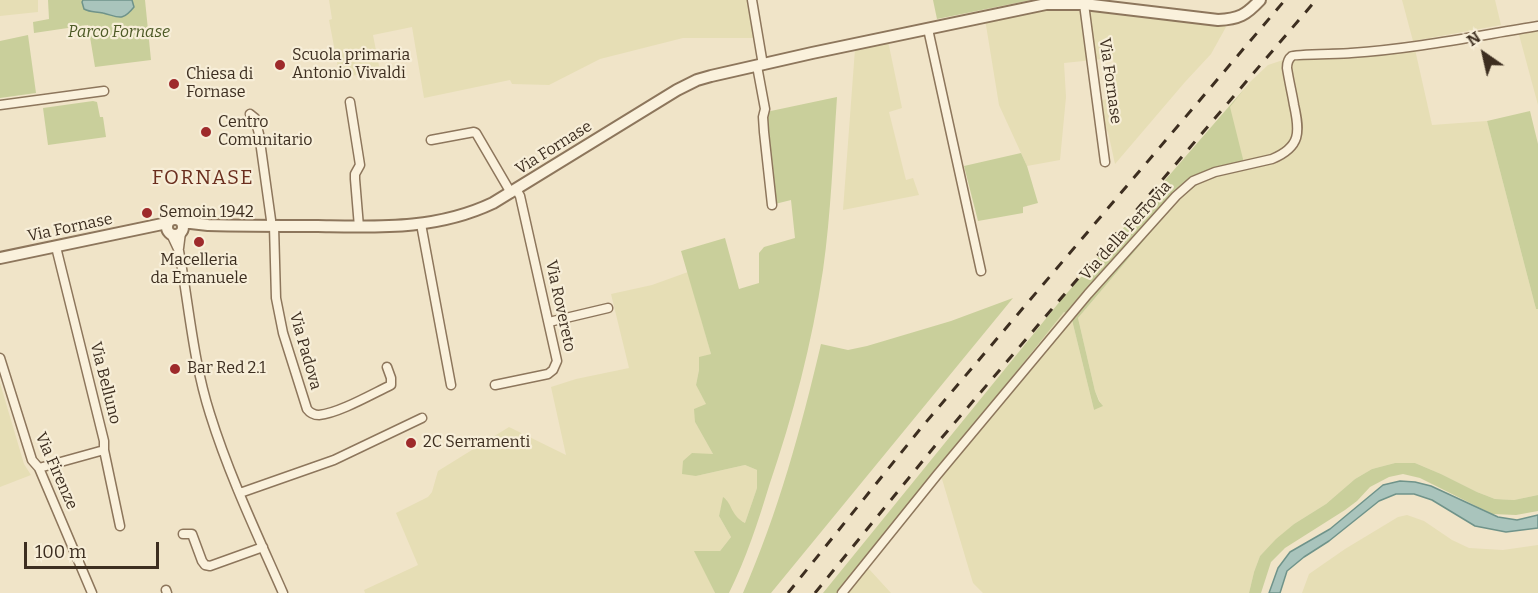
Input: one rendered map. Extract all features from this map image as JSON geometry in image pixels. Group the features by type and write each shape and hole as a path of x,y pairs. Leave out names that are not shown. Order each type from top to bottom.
{"street":[{"path":"752,0 765,109 764,132 772,205"},
{"name":"Via Fornase","path":"0,258 146,228 175,229 208,225 389,227 421,224 464,215 493,203 687,85 711,76 1046,4 1084,4 1218,20 1244,15 1260,0"},
{"name":"Via Fornase","path":"1084,4 1105,162"},
{"name":"Via della Ferrovia","path":"842,593 1088,294 1176,196 1192,181 1215,172 1272,159 1280,156 1290,147 1297,136 1299,125 1287,68 1292,56 1392,51 1538,26"},
{"path":"928,29 981,271"},
{"path":"0,105 104,92"},
{"path":"350,102 360,165 355,176 359,227"},
{"path":"250,114 255,118 259,134 272,226"},
{"name":"Via Rovereto","path":"431,140 476,133 514,191 520,196 557,361 553,370 548,374 495,384"},
{"path":"421,224 451,385"},
{"name":"Via Padova","path":"272,226 276,298 283,333 307,409 318,415 354,403 391,385 387,368"},
{"path":"175,229 205,397 219,442 262,547 284,593"},
{"name":"Via Belluno","path":"56,247 104,441 120,526"},
{"path":"549,322 608,308"},
{"name":"Via Firenze","path":"0,358 32,460 39,468 92,593"},
{"path":"240,493 334,460 422,418"},
{"path":"39,468 104,450"},
{"path":"183,534 192,534 202,561 205,565 210,566 262,547"}],"shaded area":[{"path":"0,0 38,0 38,12 0,16"},
{"path":"329,0 749,0 753,38 683,38 600,59 549,85 512,84 510,80 424,98 412,27 373,35 380,71 340,78 329,20 332,19"},
{"path":"1402,0 1495,0 1501,25 1413,41"},
{"path":"1077,8 1223,24 1226,27 1211,54 1115,164 1098,101 1117,97 1113,58 1064,63 1066,97 1060,160 1027,166 999,105 985,19 1028,10"},
{"path":"1538,29 1538,105 1518,31"},
{"path":"888,41 902,108 889,112 906,180 913,178 919,195 843,210 855,49"},
{"path":"1414,45 1432,125 1487,121 1536,309 1538,309 1538,495 1514,500 1495,499 1415,463 1395,463 1372,469 1355,479 1326,504 1294,524 1260,556 1249,593 983,593 973,583 939,469 1064,312 1072,320 1094,410 1102,406 1095,391 1078,318 1180,198 1208,177 1230,106 1268,65 1286,59"},
{"path":"688,272 711,354 699,358 696,385 707,405 695,422 713,454 696,476 745,465 757,470 757,488 745,523 735,517 726,499 719,516 731,537 720,551 695,551 715,593 365,593 364,590 418,565 396,513 428,497 432,492 438,471 509,427 566,455 551,387 576,379 629,368 611,294 652,285"},
{"path":"0,383 24,464 31,475 0,487"},
{"path":"1407,515 1424,521 1452,540 1469,548 1503,550 1538,545 1538,593 1302,593 1309,574 1398,517"},
{"path":"861,566 869,569 891,593 840,593"}],"green space":[{"name":"Parco Fornase","path":"48,0 145,0 151,60 95,67 88,25 34,33 33,22 49,19"},
{"path":"933,0 1031,0 937,19"},
{"path":"28,35 36,93 0,98 0,41"},
{"path":"1245,88 1230,107 1245,167 1208,177 1180,198 1078,318 1095,391 1103,406 1094,410 1072,320 1064,312 840,593 823,593 1061,300"},
{"path":"837,97 830,206 823,270 801,379 778,460 746,554 729,593 715,593 694,551 720,551 731,537 719,516 723,497 737,517 745,523 757,488 757,470 745,465 696,476 682,474 683,461 692,453 713,454 695,422 694,409 706,404 696,385 699,357 711,354 681,251 725,238 739,289 759,283 759,253 764,247 795,238 791,200 775,204 766,112"},
{"path":"97,102 100,117 103,117 106,137 48,145 43,108"},
{"path":"1530,111 1538,144 1538,309 1536,309 1487,121"},
{"path":"1021,153 1038,203 1023,207 1023,213 978,221 964,166"},
{"path":"1013,298 771,593 743,593 756,563 788,470 821,344 848,350 867,346 951,321"},
{"path":"1395,463 1415,463 1495,499 1514,500 1538,495 1538,511 1516,515 1492,514 1420,478 1403,474 1389,477 1370,487 1345,510 1285,548 1271,562 1261,593 1249,593 1260,556 1276,539 1294,524 1326,504 1355,479 1372,469"}],"water":[{"path":"83,0 132,0 134,7 123,17 117,17 84,9"},
{"path":"1400,481 1431,486 1498,517 1517,520 1538,515 1538,528 1506,532 1475,526 1432,500 1414,494 1396,494 1379,501 1329,541 1304,557 1287,571 1280,593 1269,593 1278,568 1290,552 1330,529 1383,485"}],"railway":[{"path":"788,593 921,428 1285,0"},
{"path":"815,593 939,441 1316,0"}],"place":[{"name":"Scuola primaria Antonio Vivaldi","path":"280,65"},
{"name":"Chiesa di Fornase","path":"174,84"},
{"name":"Centro Comunitario","path":"206,132"},
{"name":"Semoin 1942","path":"147,213"},
{"name":"Macelleria da Emanuele","path":"199,242"},
{"name":"Bar Red 2.1","path":"175,369"},
{"name":"2C Serramenti","path":"411,443"}],"district":[{"name":"FORNASE","path":"203,178"}]}
